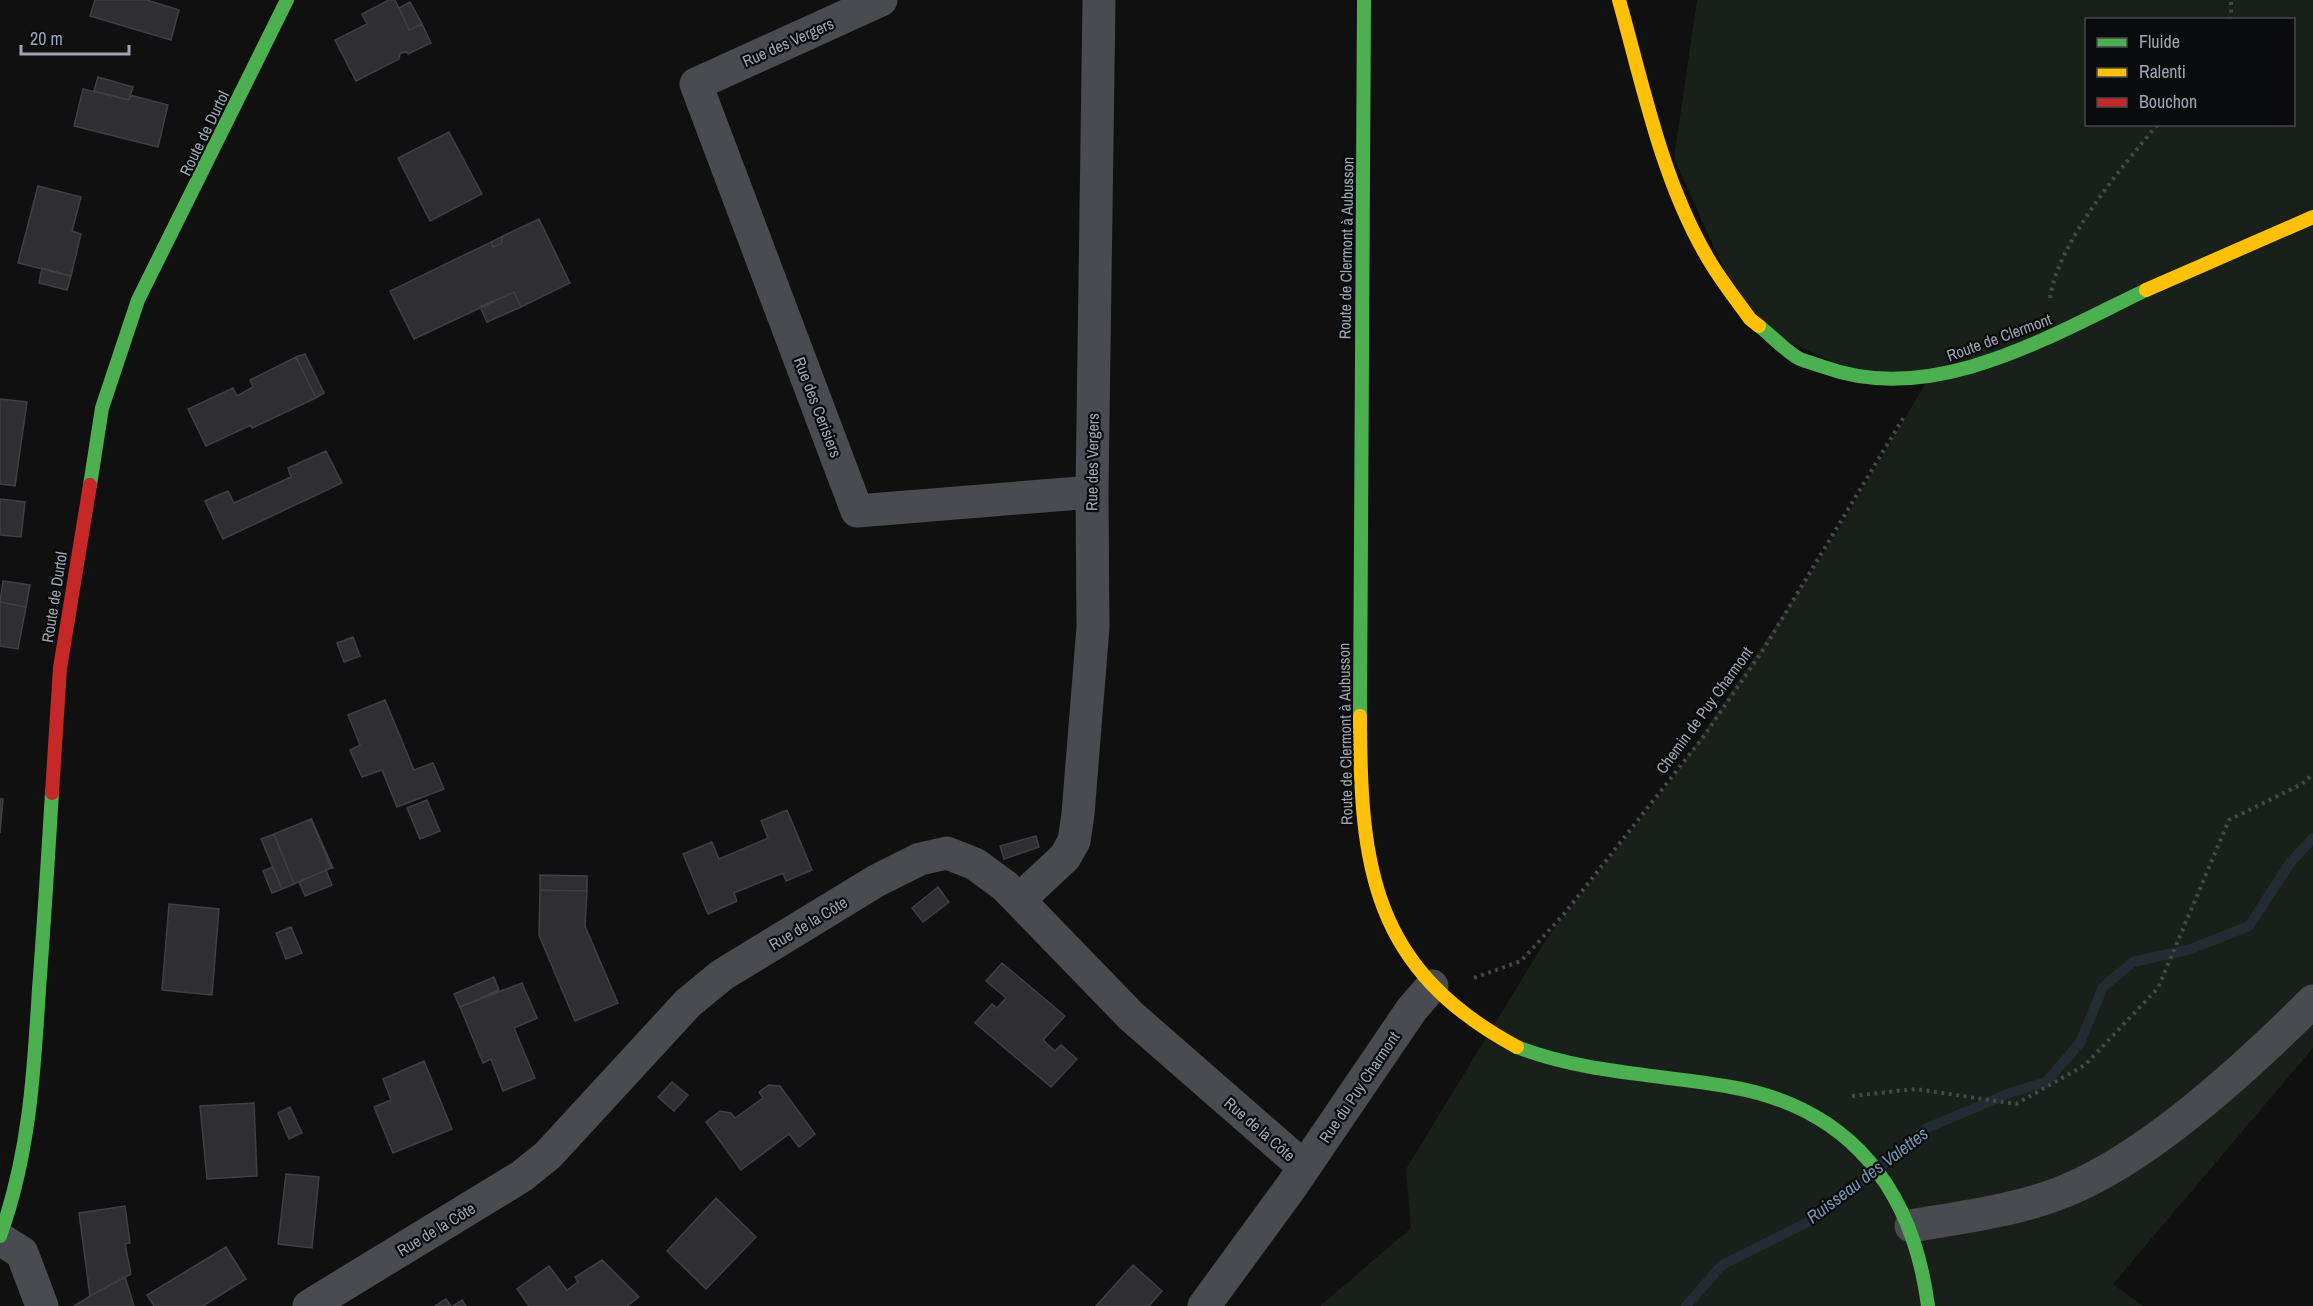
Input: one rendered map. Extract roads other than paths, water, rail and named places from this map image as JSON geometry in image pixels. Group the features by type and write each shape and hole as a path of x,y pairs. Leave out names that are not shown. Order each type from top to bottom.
{"street":[{"name":"Route de Durtol","path":"0,1238 12,1203 23,1155 34,1074 60,668 102,408 138,300 288,0"},
{"name":"Rue des Vergers","path":"696,84 881,0"},
{"name":"Rue des Vergers","path":"1019,900 1065,857 1074,841 1078,814 1093,627 1092,492 1099,0"},
{"name":"Route de Clermont à Aubusson","path":"1365,0 1358,704 1361,804 1367,854 1378,897 1408,957 1432,986 1466,1017 1500,1039 1531,1053 1584,1068 1746,1090 1780,1099 1811,1112 1828,1123 1873,1163 1894,1193 1911,1226 1923,1270 1928,1306"},
{"name":"Route de Clermont","path":"1618,0 1667,161 1685,210 1706,255 1750,320 1775,342 1800,358 1844,375 1901,381 1962,371 2044,341 2144,292 2313,217"},
{"name":"Rue des Cerisiers","path":"696,84 857,511 1092,492"},
{"name":"Rue de la Côte","path":"309,1306 522,1176 548,1155 688,1003 722,975 876,881 920,859 947,853 975,864 1019,900 1131,1016 1304,1167"},
{"name":"Rue du Puy Charmont","path":"1204,1306 1304,1167 1412,1009 1432,986"},
{"path":"1911,1226 1990,1212 2071,1189 2142,1150 2224,1082 2313,1000"},
{"path":"0,1238 22,1253 42,1306"}],"waterway":[{"name":"Ruisseau des Valettes","path":"1686,1306 1722,1265 1818,1217 1927,1128 2012,1092 2046,1082 2080,1043 2103,987 2133,962 2191,949 2249,926 2290,863 2313,838"}]}
